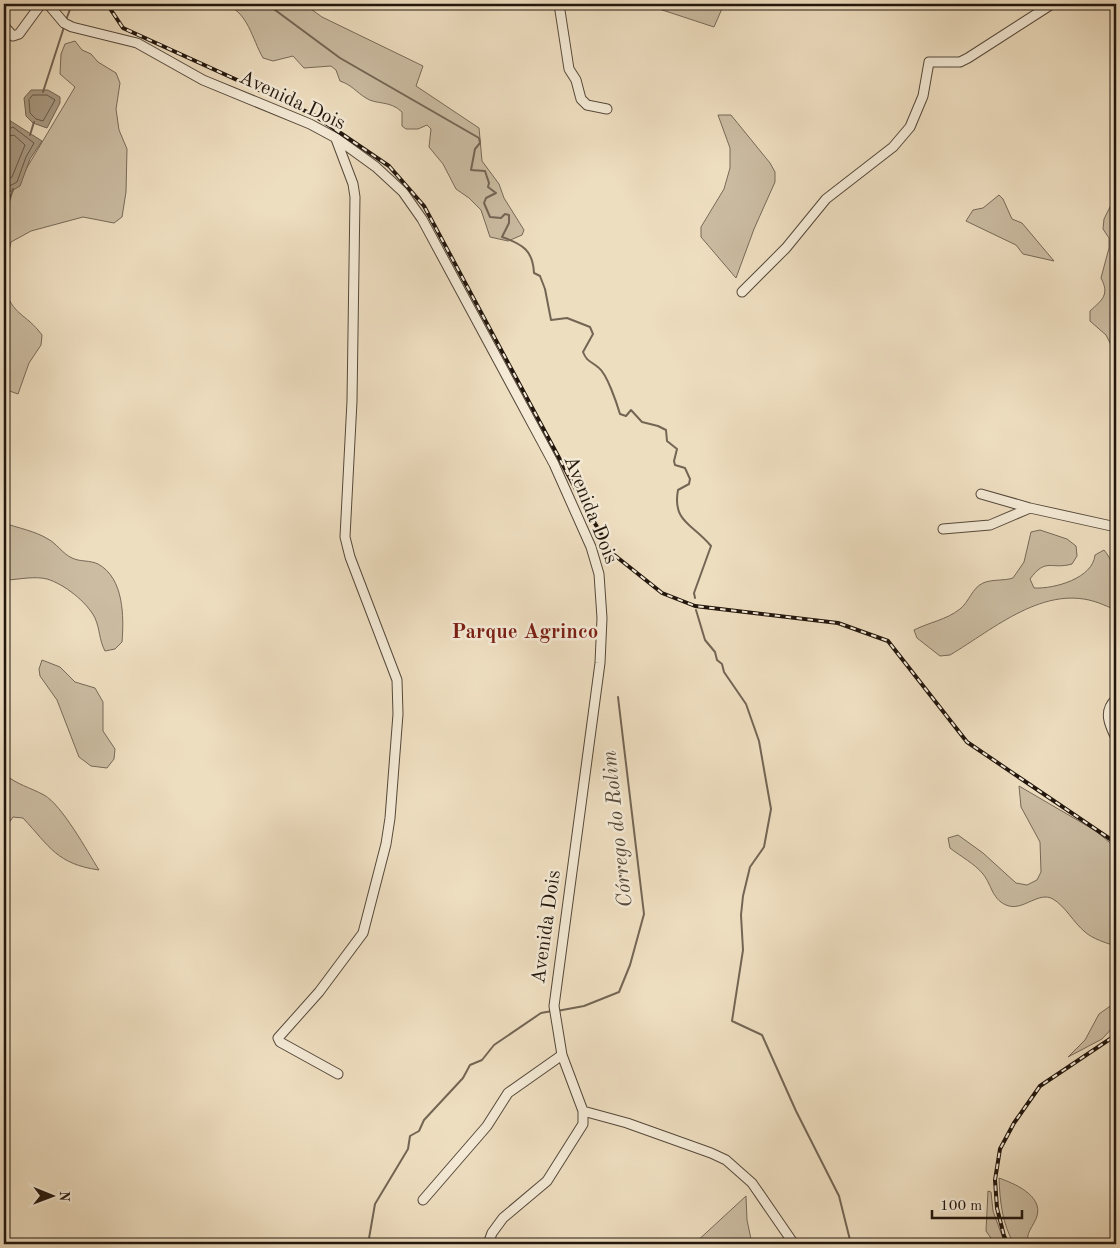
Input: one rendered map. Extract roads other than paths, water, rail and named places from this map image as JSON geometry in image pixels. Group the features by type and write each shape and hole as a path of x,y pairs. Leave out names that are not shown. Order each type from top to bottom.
{"street":[{"path":"4,26 13,36 19,34 41,4"},
{"name":"Avenida Dois","path":"48,4 66,24 100,36 137,43 203,80 293,116 336,138 391,180 422,219 554,464 591,547 599,574 602,618 600,664 555,1011 562,1055 583,1111"},
{"path":"559,4 569,69 576,80 581,99 587,105 607,109"},
{"path":"742,292 786,248 826,199 893,147 910,127 923,96 928,62 960,62 1052,4"},
{"path":"336,138 353,184 355,197 352,401 345,536 350,557 395,670 399,693 390,818 386,844 367,923 358,942 319,992 278,1038 280,1042 338,1074"},
{"path":"981,494 1030,508 1116,527"},
{"path":"943,529 990,525 1030,508"},
{"path":"1116,699 1110,706 1108,715 1116,738"},
{"path":"423,1200 487,1126 508,1093 562,1055"},
{"path":"488,1244 492,1233 502,1218 547,1181 581,1130 583,1111 636,1127 726,1160 752,1183 794,1244"}],"water":[{"path":"31,90 48,90 60,97 60,103 47,128 33,123 26,116 24,98"},
{"path":"9,120 42,141 30,159 20,186 4,194 4,130"}],"waterway":[{"path":"66,20 72,4"},
{"path":"267,4 340,58 479,138 480,143 475,149 471,170 485,171 489,183 488,187 496,193 486,198 484,203 490,217 501,218 505,214 509,215 509,223 502,237 521,245 529,253 534,273 540,276 545,289 551,320 567,318 590,327 593,334 583,352 588,360 599,368 605,376 620,414 626,416 631,410 642,422 666,430 667,441 677,449 675,465 685,468 690,479 689,484 678,490 678,509 686,522 711,546 694,593 695,598"},
{"path":"43,92 64,27"},
{"path":"30,135 34,122"},
{"path":"4,218 13,189"},
{"path":"696,610 705,640 715,652 724,672 746,704 759,741 771,809 764,847 750,867 743,896 741,915 743,950 732,1021 762,1035 796,1111 839,1196 851,1244"},
{"name":"Córrego do Rolim","path":"557,1011 584,1006 619,992 630,965 644,914 618,697"},
{"name":"Córrego do Rolim","path":"368,1244 375,1204 408,1149 410,1136 419,1131 424,1120 463,1078 470,1065 482,1060 494,1045 541,1013 552,1011"}],"railway":[{"path":"107,4 123,28 314,115 389,166 424,206 587,510 613,554 662,593 695,606 838,623 888,641 967,742 1116,843"},
{"path":"1008,1244 997,1208 995,1180 1000,1149 1014,1123 1040,1086 1116,1035"}],"district":[{"name":"Parque Agrinco","path":"525,632"}]}
